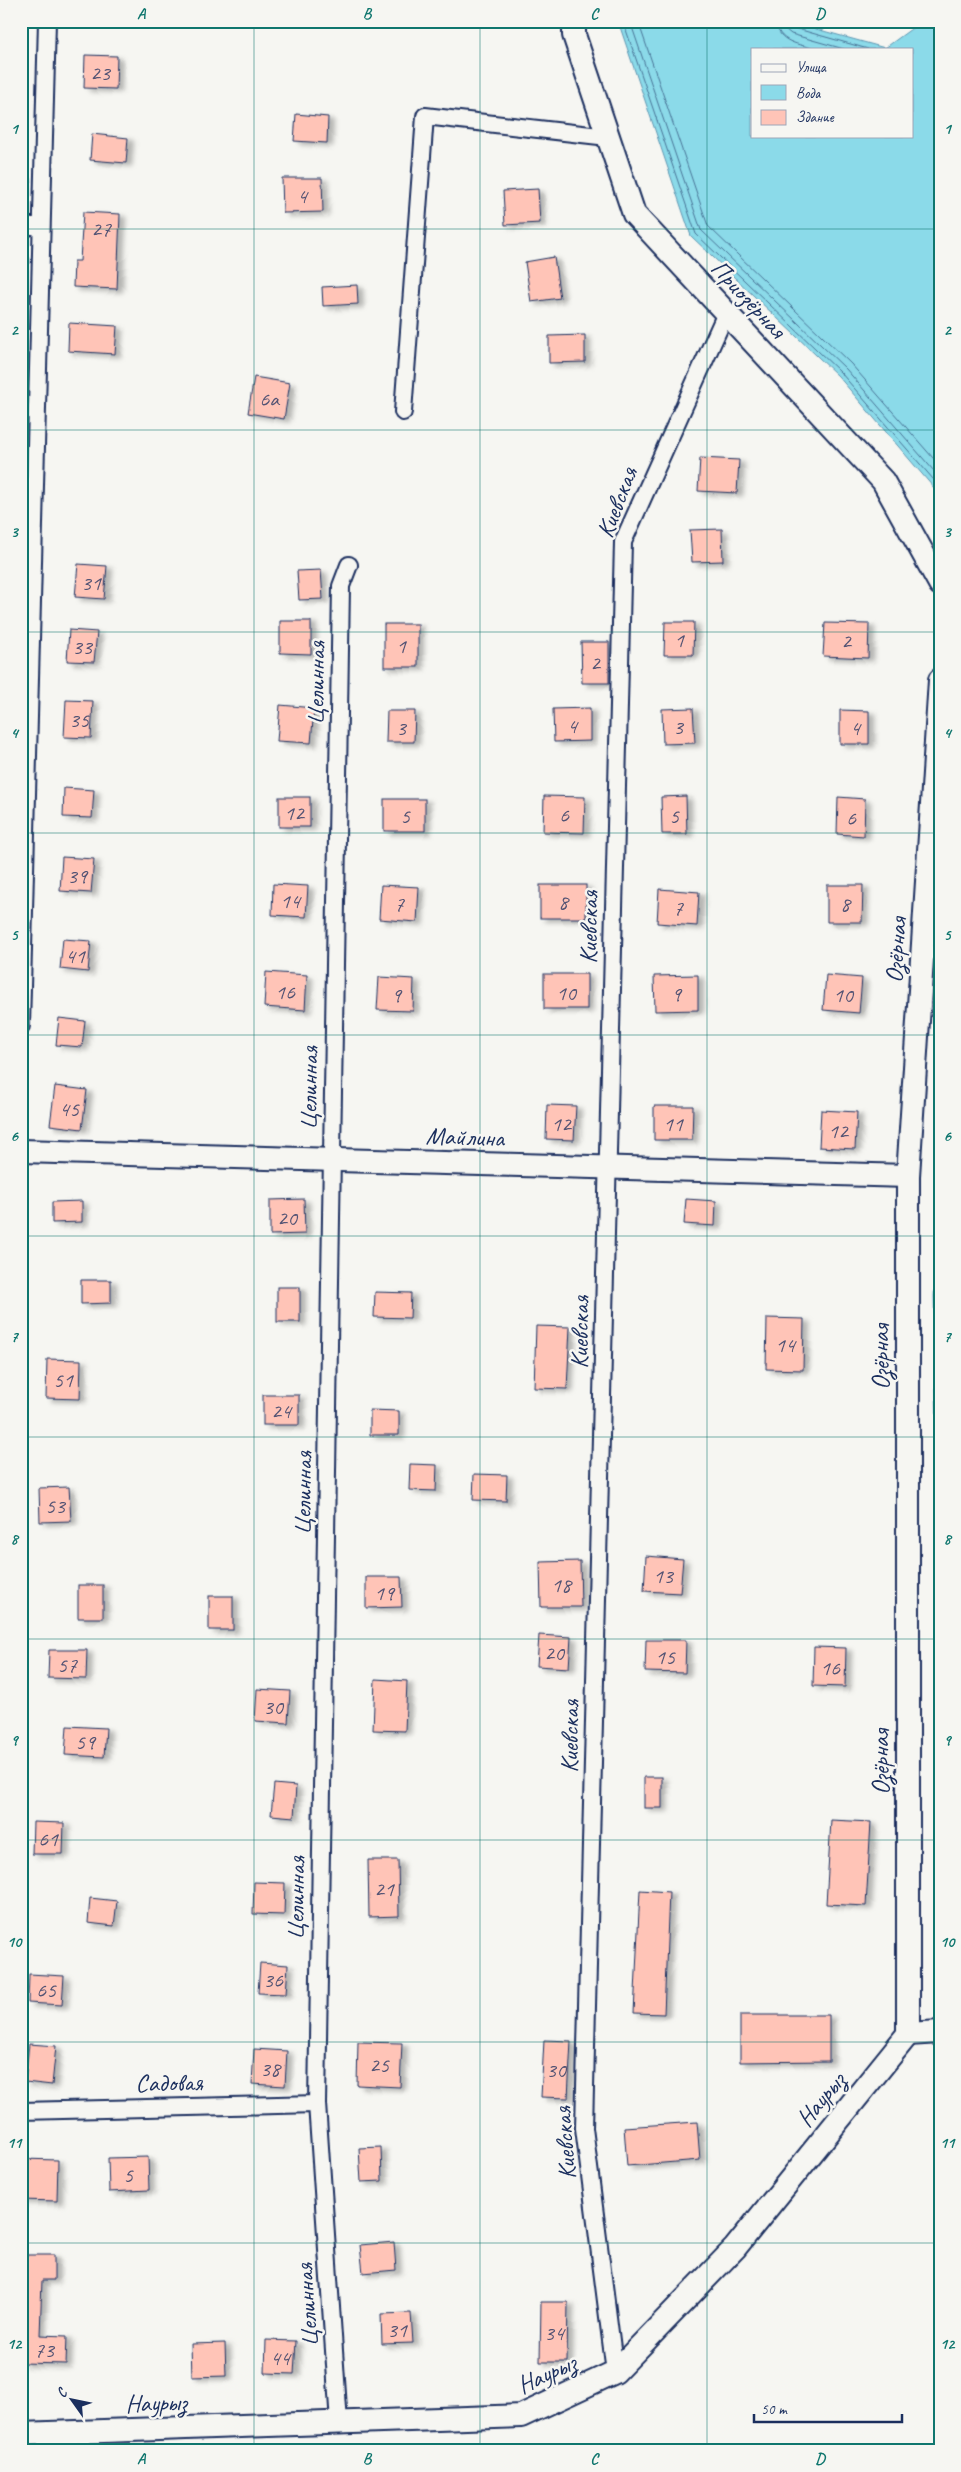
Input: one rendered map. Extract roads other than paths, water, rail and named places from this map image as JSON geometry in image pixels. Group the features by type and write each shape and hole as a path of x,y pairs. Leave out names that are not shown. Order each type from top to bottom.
{"street":[{"path":"21,1026 47,21"},
{"name":"Приозёрная","path":"574,21 574,35 634,214 883,481 940,584"},
{"path":"403,412 424,116 608,137"},
{"path":"21,226 42,226"},
{"name":"Киевская","path":"615,2372 584,2128 623,542 726,312"},
{"name":"Целинная","path":"339,2423 317,2104 341,586 348,565"},
{"name":"Озёрная","path":"908,2034 908,1176 940,680"},
{"name":"Майлина","path":"21,1151 908,1176"},
{"path":"908,2034 940,2032"},
{"name":"Наурыз","path":"21,2434 521,2416 615,2372 735,2248 908,2034"},
{"name":"Садовая","path":"21,2111 317,2104"}],"water":[{"path":"618,21 787,21 885,48 922,21 940,21 940,495 838,376 691,236"},
{"path":"940,1211 940,1571 934,1296"}]}
